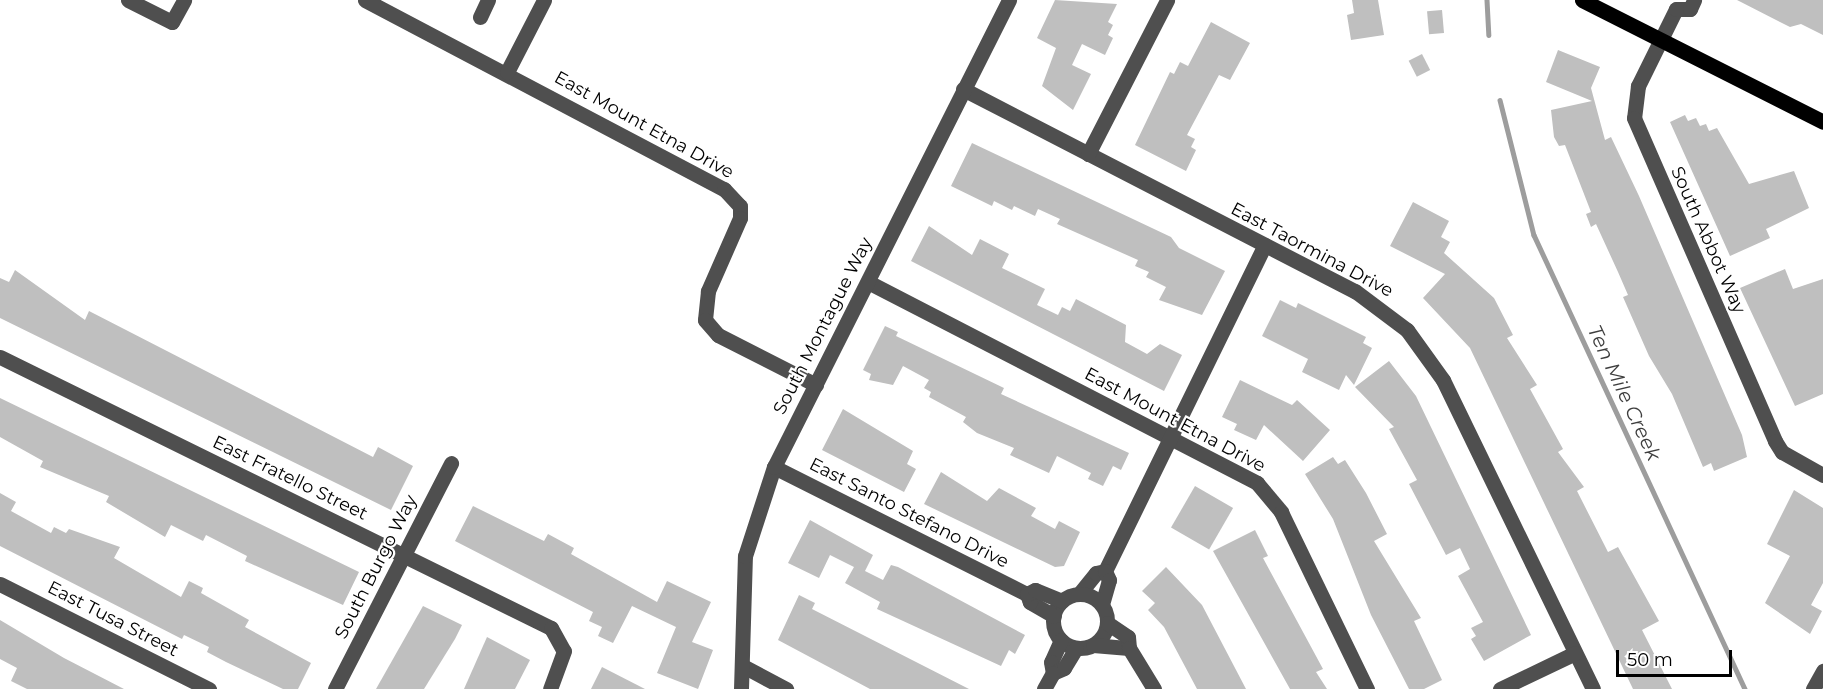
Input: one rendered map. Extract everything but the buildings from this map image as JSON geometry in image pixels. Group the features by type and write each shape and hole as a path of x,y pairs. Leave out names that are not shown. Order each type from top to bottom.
{"main road":[{"path":"1582,0 1823,122"}],"street":[{"path":"128,0 172,22 184,0"},
{"name":"East Mount Etna Drive","path":"365,0 507,72 733,197 740,206 738,231 708,291 705,320 718,335 816,385"},
{"path":"480,17 488,0"},
{"path":"507,72 544,0"},
{"name":"South Montague Way","path":"741,689 745,556 774,467 1009,0"},
{"path":"1088,154 1167,0"},
{"path":"1673,4 1690,9 1694,0"},
{"name":"South Abbot Way","path":"1673,4 1661,40 1638,86 1634,118 1782,452 1823,475"},
{"name":"East Taormina Drive","path":"963,89 1374,302 1419,344 1443,380 1593,689"},
{"path":"1105,571 1265,245"},
{"name":"East Mount Etna Drive","path":"868,282 1257,483 1269,495 1367,689"},
{"name":"East Fratello Street","path":"0,357 404,555 561,638 562,666 550,689"},
{"name":"South Burgo Way","path":"335,689 451,463"},
{"name":"East Santo Stefano Drive","path":"774,467 1027,594 1030,602 1054,616"},
{"path":"1053,673 1051,662 1061,640 1054,616 1062,601 1079,594 1096,573 1105,571"},
{"path":"1105,571 1109,580 1102,605 1107,623 1128,637 1129,648 1154,689"},
{"name":"East Tusa Street","path":"0,584 209,689"},
{"name":"East Santo Stefano Drive","path":"1027,594 1035,590 1062,601"},
{"path":"1079,594 1102,605"},
{"path":"1094,645 1107,623"},
{"path":"1061,640 1076,648 1094,645 1129,648"},
{"path":"1044,689 1053,673 1064,668 1076,648"},
{"path":"1500,689 1575,653"},
{"path":"743,666 786,689"},
{"path":"1813,689 1823,671"}],"waterway":[{"name":"Ten Mile Creek","path":"1487,0 1489,35"},
{"name":"Ten Mile Creek","path":"1500,100 1534,235 1745,689"}]}
